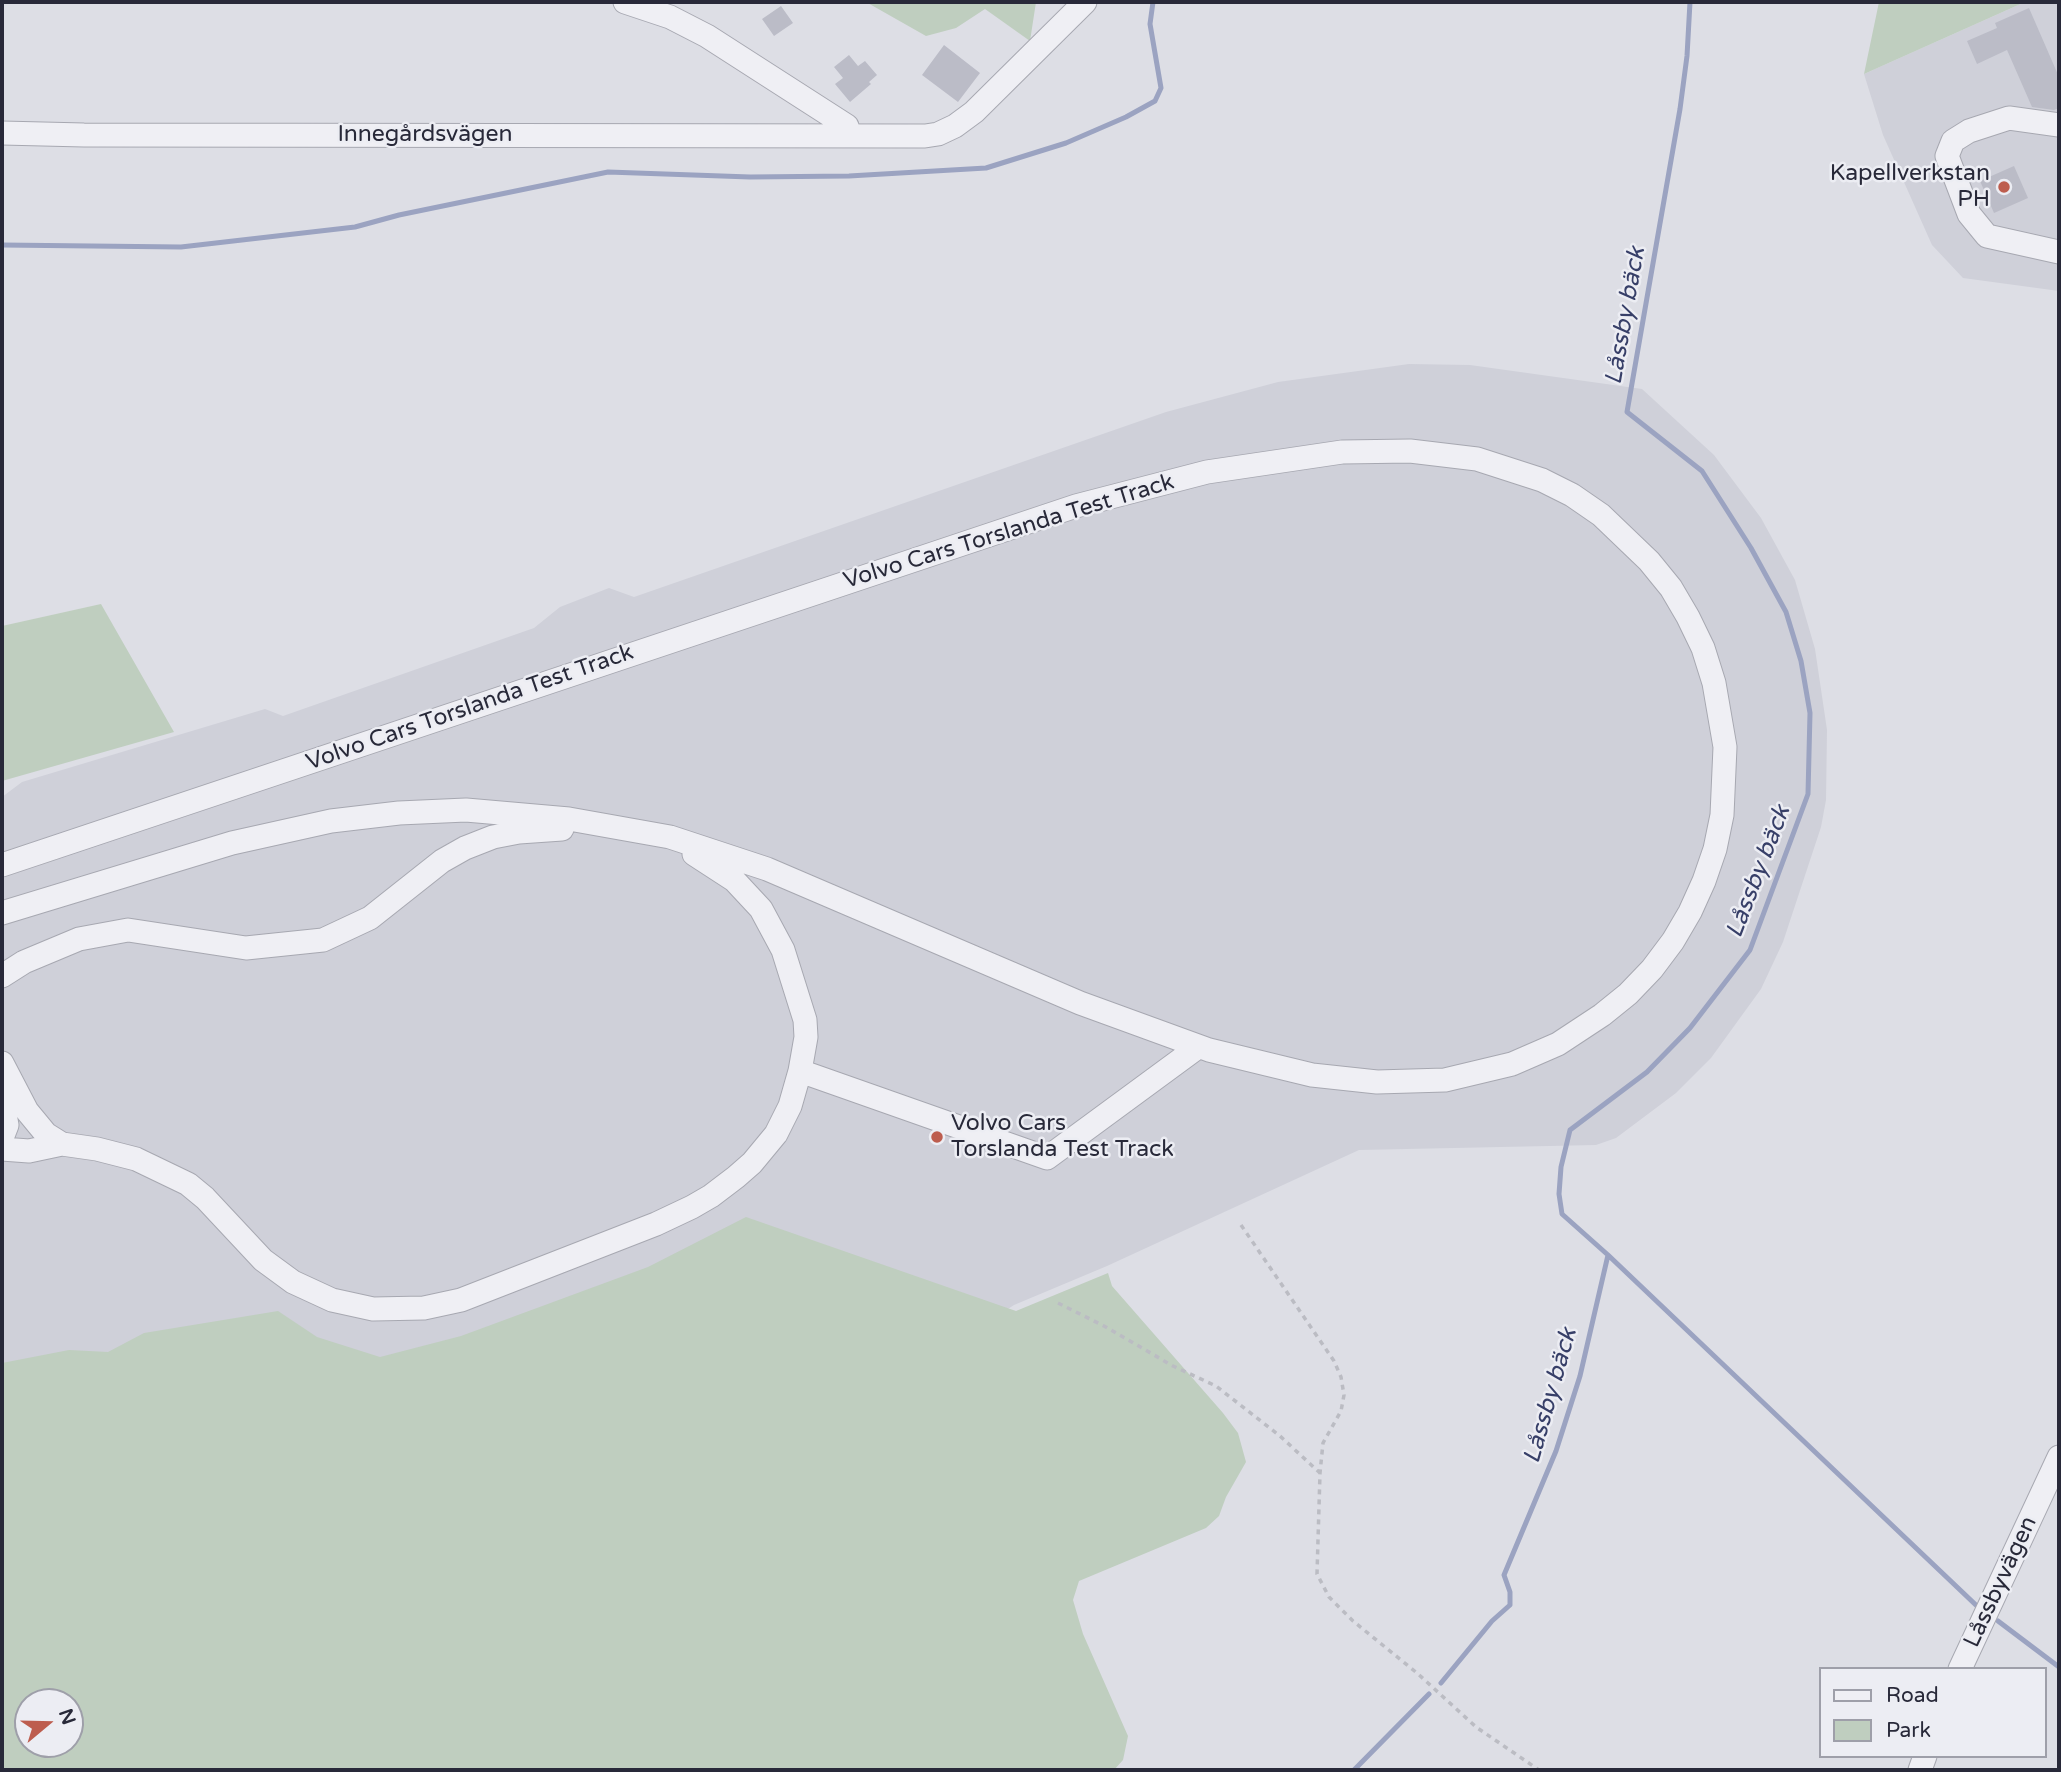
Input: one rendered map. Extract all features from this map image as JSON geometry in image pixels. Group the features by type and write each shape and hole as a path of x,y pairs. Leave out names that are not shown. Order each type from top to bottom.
{"street":[{"path":"625,2 670,17 707,36 847,126 849,134"},
{"name":"Innegårdsvägen","path":"2,133 925,136 938,134 955,126 974,112 1085,2"},
{"path":"2049,123 2009,118 1969,131 1953,141 1947,156 1969,214 1987,236 2059,252"},
{"name":"Volvo Cars Torslanda Test Track","path":"2,865 1011,527 1185,477 1274,460 1342,452 1376,450 1444,453 1478,459 1542,480 1572,495 1601,515 1649,561 1671,588 1689,617 1703,648 1714,683 1725,747 1725,782 1719,832 1704,881 1673,940 1652,969 1628,993 1581,1030 1558,1044 1532,1056 1463,1077 1411,1083 1312,1075 1198,1047 1112,1016 767,869 670,837 602,823 501,811 433,810 377,815 298,827 232,843 2,913"},
{"name":"Volvo Cars Torslanda Test Track","path":"2,976 24,962 79,939 128,930 246,948 323,940 370,918 442,861 465,848 493,837 519,832 590,829 669,845 704,859 734,880 761,909 775,934 806,1020"},
{"name":"Volvo Cars Torslanda Test Track","path":"62,1144 136,1159 188,1184 205,1198 271,1267 293,1282 319,1295 373,1309 424,1308 481,1294 674,1216 711,1196 752,1163 776,1134 790,1106 806,1037 799,969 778,919 743,875 702,847"},
{"path":"800,1071 1047,1158 1198,1047"},
{"path":"2,1063 36,1124 62,1144"},
{"path":"2,1098 7,1125 2,1138"},
{"path":"2,1149 29,1151 62,1144"},
{"name":"Låssbyvägen","path":"1961,1667 2059,1457"}],"path":[{"path":"1241,1225 1334,1361 1340,1377 1344,1395 1341,1411 1323,1443 1320,1473 1317,1574 1329,1597 1476,1727 1539,1770"},
{"path":"1058,1303 1104,1326 1172,1366 1216,1386 1259,1418 1320,1473"}],"shaded area":[{"path":"2025,2 2059,2 2059,291 1963,278 1932,245 1883,135 1864,74"},
{"path":"1409,364 1470,365 1642,389 1714,455 1761,518 1795,580 1815,649 1827,730 1826,800 1821,827 1783,942 1761,989 1711,1058 1676,1093 1616,1138 1596,1145 1359,1150 1107,1266 1014,1305 921,1366 243,1770 2,1770 2,797 22,782 265,709 283,716 534,628 560,607 609,588 634,597 1166,412 1278,382"}],"green space":[{"path":"866,2 1036,2 1030,41 985,9 956,28 926,36"},
{"path":"1879,2 2025,2 1864,74"},
{"path":"101,604 174,732 2,781 2,626"},
{"path":"746,1217 1016,1311 1108,1273 1112,1286 1238,1433 1246,1462 1226,1497 1219,1516 1206,1528 1079,1581 1073,1600 1083,1634 1128,1736 1123,1760 1114,1770 2,1770 2,1363 69,1350 108,1352 144,1333 278,1311 317,1337 380,1357 461,1336 648,1267"}],"building":[{"path":"781,6 793,23 774,36 762,19"},
{"path":"2029,8 2059,77 2059,108 2054,110 2032,107 2007,50 1977,64 1967,41 1997,28 1995,23"},
{"path":"944,45 980,73 958,102 922,75"},
{"path":"849,55 858,66 865,61 877,75 869,82 871,84 850,102 835,84 843,78 834,67"},
{"path":"2014,166 2028,198 1994,213 1980,181"}],"waterway":[{"path":"2,245 181,247 355,227 399,215 608,172 750,177 849,176 986,168 1066,143 1155,101 1161,88 1150,24 1153,2"},
{"name":"Låssby bäck","path":"1441,1683 1492,1621 1510,1605 1510,1592 1504,1575 1556,1451 1580,1376 1608,1255 1562,1214 1559,1194 1561,1167 1570,1130 1647,1072 1690,1028 1750,950 1808,794 1810,713 1801,661 1786,612 1751,548 1702,471 1627,412 1680,109 1690,2"},
{"path":"1608,1255 1978,1607"},
{"path":"1998,1621 2059,1667"},
{"path":"1354,1770 1429,1694"}],"place":[{"name":"Kapellverkstan PH","path":"2004,187"},
{"name":"Volvo Cars Torslanda Test Track","path":"937,1137"}]}
